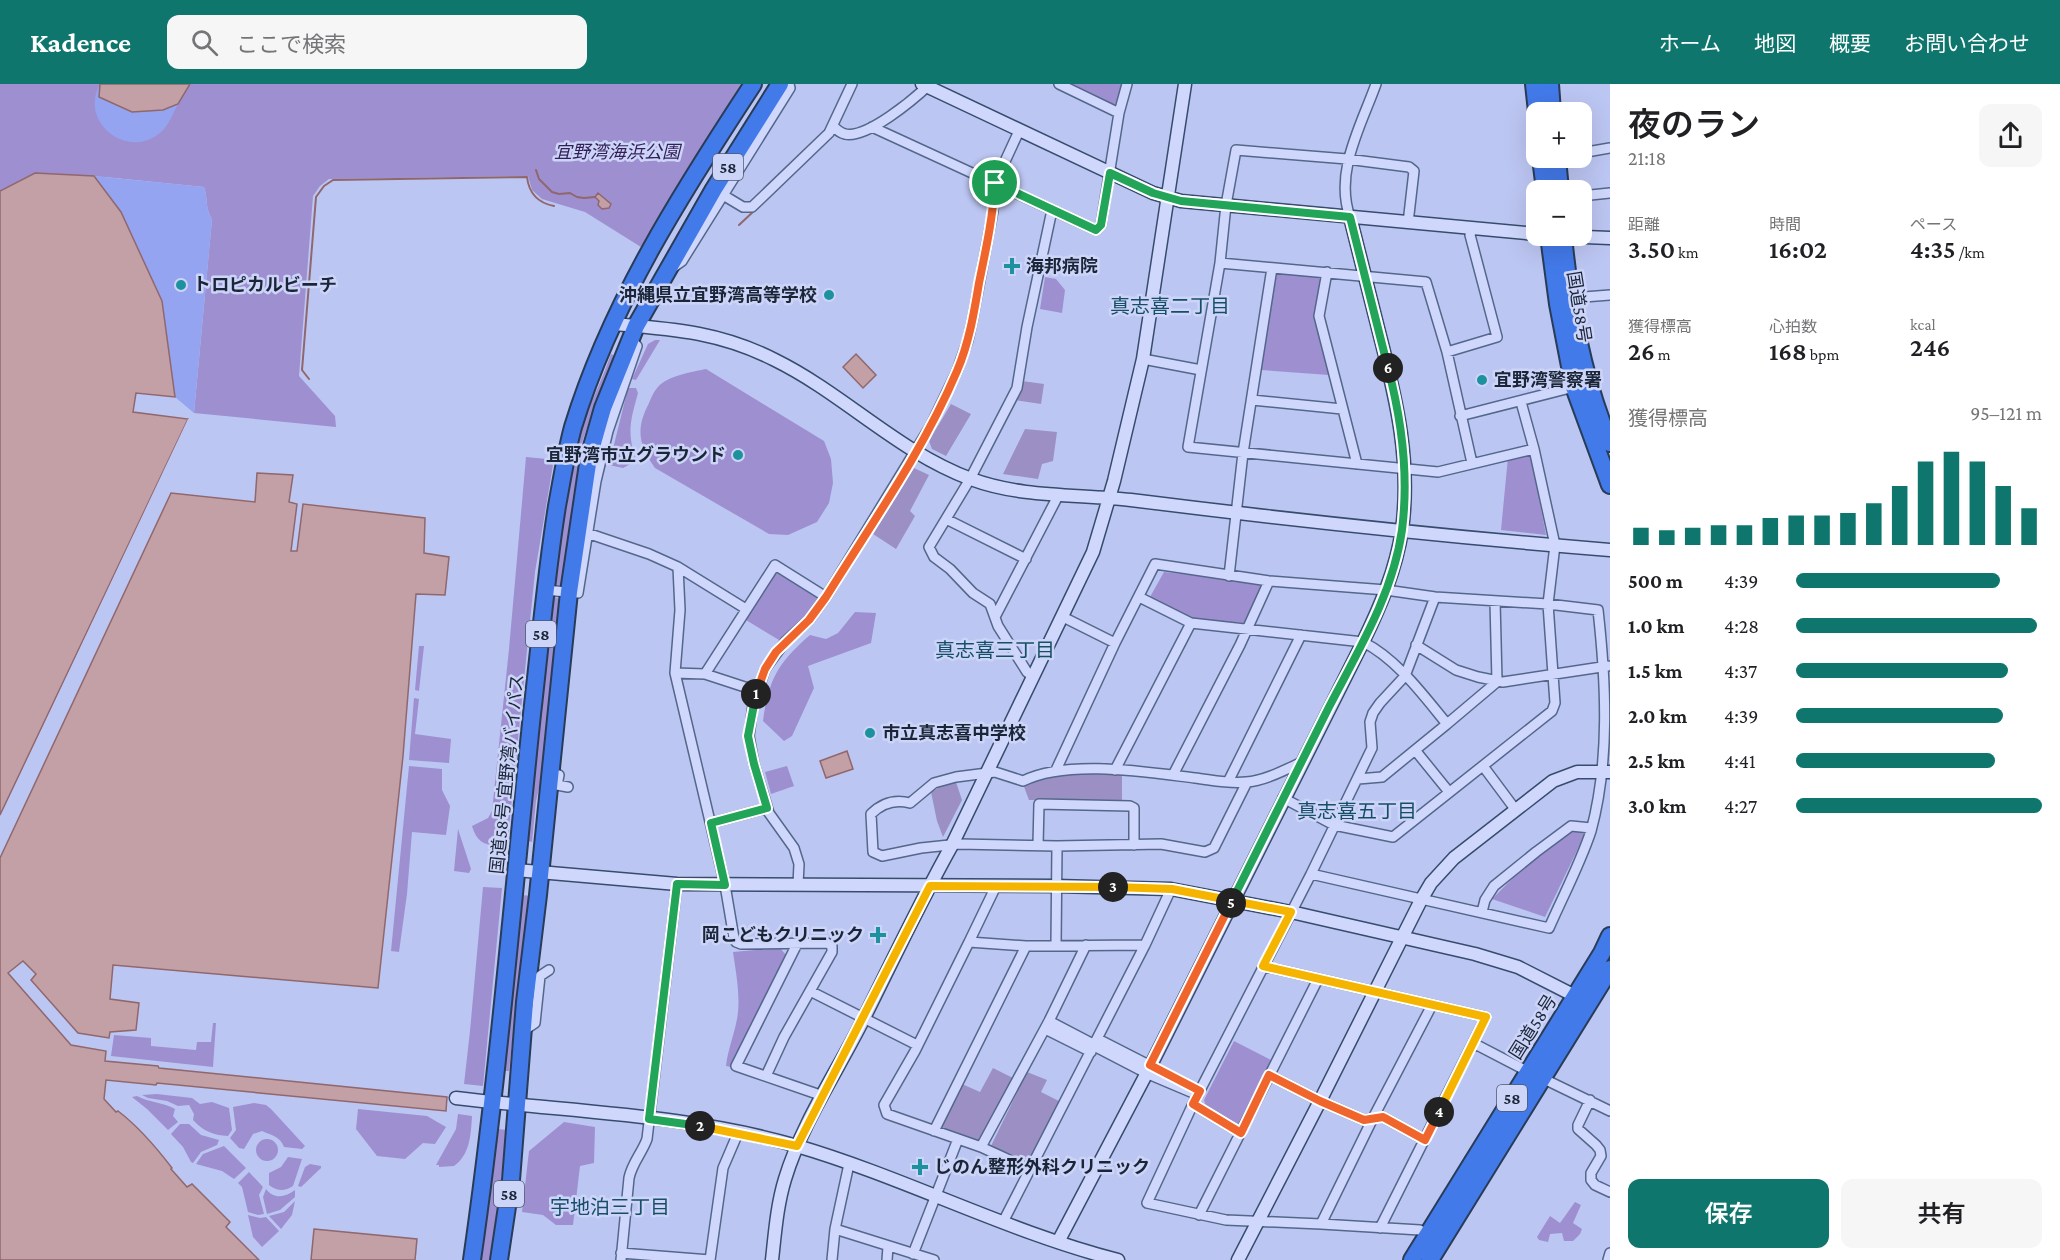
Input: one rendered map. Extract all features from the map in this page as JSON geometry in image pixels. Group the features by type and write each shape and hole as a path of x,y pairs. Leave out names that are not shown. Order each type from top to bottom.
{"highway":[{"name":"国道58号 宜野湾バイパス","path":"472,1260 492,1102 545,590 566,454 582,401 613,324 643,262 753,84"},
{"name":"58","path":"499,1260 511,1180 522,1031 569,592 589,457 603,408 633,332 663,275 780,84"},
{"path":"1534,84 1536,102"},
{"path":"1550,84 1551,102"},
{"name":"国道58号","path":"1550,246 1558,304 1574,387 1610,485"},
{"name":"国道58号","path":"1563,246 1581,356 1606,423 1610,443"},
{"name":"国道58号","path":"1431,1259 1536,1075 1575,996 1610,936"},
{"name":"国道58号","path":"1412,1260 1536,1075 1607,979"}],"street":[{"path":"663,275 682,261 790,88 789,84"},
{"path":"723,195 743,207 752,207 829,133 852,84"},
{"path":"1059,84 1119,113"},
{"path":"872,127 1096,230 1101,225 1119,113 1127,84"},
{"path":"772,1260 779,1202 797,1146 952,845 1093,552 1109,498 1143,359 1185,84"},
{"path":"1058,1242 1148,1069 1363,642 1386,590 1402,530 1404,446 1397,405 1345,202 1347,159 1376,84"},
{"path":"833,126 847,135 864,131 926,85 1019,131 1167,198 1226,206 1526,233"},
{"path":"798,885 799,864 794,848 776,825 767,808 748,736 757,691 765,669 776,652 809,620 826,597 915,453 957,371 968,340 993,211 995,183 1019,131"},
{"path":"1592,151 1610,147"},
{"path":"1408,223 1414,171 1409,167 1347,159 1236,150 1226,206 1220,263 1188,447 1438,472 1534,448"},
{"path":"1592,195 1610,193"},
{"path":"1032,676 1027,672 998,626 990,604 973,593 950,569 934,557 929,547 970,479 1017,388 1027,327 1052,210"},
{"path":"1447,352 1497,337 1470,235 1472,229"},
{"path":"1592,237 1610,238"},
{"path":"1220,263 1426,282 1447,352 1472,463"},
{"path":"1229,576 1243,453 1272,267"},
{"path":"1327,272 1319,316 1357,464"},
{"path":"1571,298 1610,295"},
{"path":"613,324 633,332 692,332 741,345 777,361 915,453 970,479 1010,490 1109,498 1237,514 1610,550"},
{"path":"545,590 578,593 596,481 608,430 620,390 635,356 637,346 633,332"},
{"path":"1143,359 1201,370"},
{"path":"1460,416 1574,387"},
{"path":"1252,400 1342,409"},
{"path":"1283,798 1334,825 1393,837 1552,711 1555,703 1554,674 1548,604 1555,545 1534,448 1521,402"},
{"path":"994,617 1059,494"},
{"path":"946,519 1026,559"},
{"path":"587,533 649,554 678,567 746,609"},
{"path":"1056,771 1115,643 1155,564 1269,581 1598,610 1607,666 1607,772 1591,828 1549,928 1311,874"},
{"path":"705,674 775,565 826,597"},
{"path":"678,567 680,610 675,673 711,823 736,942 832,946 832,952 784,1037 766,1076"},
{"path":"1173,775 1269,581"},
{"path":"1139,597 1191,623 1363,642 1405,676 1447,724"},
{"path":"1420,1230 1257,1222 1199,1215 1147,1203 1193,1104 1358,778 1372,748 1370,722 1373,714 1380,702 1405,676 1436,597"},
{"path":"1495,601 1497,681"},
{"path":"1063,616 1115,643"},
{"path":"1115,770 1191,623"},
{"path":"1228,782 1301,635"},
{"path":"1416,645 1456,670 1503,682 1607,666"},
{"path":"675,673 705,674 757,691"},
{"path":"1358,778 1383,777 1497,681"},
{"path":"1415,750 1449,792"},
{"path":"1247,782 1214,848 1205,852 1161,844 1057,846 959,844 921,848 882,856 873,852 871,814 879,805 900,800 910,803 934,783 956,777 994,772 1023,781 1035,775 1056,771 1115,770 1247,782 1272,775 1302,762"},
{"path":"1483,766 1515,809"},
{"path":"550,768 559,774 557,784 568,787"},
{"path":"1238,1260 1431,883 1454,858 1553,781 1588,771 1607,772"},
{"path":"1038,845 1039,804 1130,806 1134,808 1134,845"},
{"path":"711,823 767,808"},
{"path":"1482,912 1485,900 1494,886 1536,852 1571,826 1591,828"},
{"path":"1056,944 1057,846"},
{"path":"516,870 677,884 1056,886 1172,889 1291,912 1475,954 1518,967 1575,996"},
{"path":"677,884 647,1139 632,1166 629,1178 621,1257 710,1260 723,1168 738,1133"},
{"path":"996,886 917,1045 884,1105 887,1114 981,1147 1029,1169"},
{"path":"1003,1222 1095,1045 1172,889"},
{"path":"969,942 1026,946 1145,945"},
{"path":"797,944 736,1066 822,1096"},
{"path":"981,1147 1047,1025 1086,945"},
{"path":"934,1131 1026,946"},
{"path":"1263,966 1486,1017 1380,1228"},
{"path":"522,1031 535,1023 540,976 549,969"},
{"path":"1199,1215 1318,979"},
{"path":"810,991 917,1045"},
{"path":"1321,1224 1432,1005"},
{"path":"1047,1025 1199,1093"},
{"path":"1473,1043 1610,1111"},
{"path":"1269,1075 1364,1120 1383,1117 1425,1140"},
{"path":"456,1098 649,1119 738,1133 797,1146 1058,1242 1118,1260"},
{"path":"1590,1100 1578,1129 1600,1150 1601,1156 1591,1173 1591,1180 1595,1185 1610,1192"},
{"path":"1193,1104 1241,1133"},
{"path":"913,1254 958,1139"},
{"path":"832,1260 835,1229 849,1164"},
{"path":"835,1229 934,1260"},
{"path":"887,1260 888,1247"},
{"path":"1608,1260 1610,1253"}],"green space":[{"name":"宜野湾海浜公園","path":"0,84 100,84 99,97 132,112 178,104 190,84 741,84 641,247 585,212 542,199 532,190 528,176 329,179 320,186 313,196 299,376 335,416 336,427 194,413 212,219 208,211 204,187 35,173 0,191"},
{"path":"1067,84 1125,84 1121,105 1115,107"},
{"path":"1277,272 1318,277 1321,281 1314,319 1329,375 1261,370"},
{"path":"1045,277 1056,279 1065,290 1062,313 1040,309"},
{"path":"660,340 636,380 632,379 648,344"},
{"path":"611,354 615,356 582,443 578,444 576,439"},
{"name":"宜野湾市立グラウンド","path":"706,369 824,441 831,459 833,483 829,503 817,522 788,535 769,534 655,468 645,452 641,437 642,421 653,395 658,387 667,380"},
{"path":"628,388 636,388 638,393 631,427 631,442 636,461 623,468 609,465"},
{"path":"1526,453 1531,456 1546,535 1501,530 1508,457"},
{"path":"526,457 547,459 553,465 535,572 507,847 489,845 481,841 474,833 472,826 488,818 492,811"},
{"path":"575,466 582,467 565,585 561,586 556,585 555,580 564,507 572,469"},
{"path":"776,571 820,598 801,621 779,640 746,620"},
{"path":"1164,572 1263,583 1245,623 1194,620 1150,597"},
{"path":"555,597 562,603 544,767 536,801 532,842 525,840 552,599"},
{"path":"855,612 876,613 871,643 808,666 814,688 792,736 784,741 763,721 768,693 777,672 790,654 810,635 826,639 838,633"},
{"path":"419,646 424,646 419,691 415,690"},
{"path":"414,698 419,699 415,734 451,739 449,763 409,760"},
{"path":"409,766 442,769 442,790 450,806 446,835 412,832 399,952 391,951"},
{"path":"787,766 794,786 771,794 765,772"},
{"path":"458,829 471,869 469,873 454,871"},
{"path":"1573,830 1585,834 1545,917 1492,899 1525,866"},
{"path":"483,887 502,888 483,1086 464,1084"},
{"path":"522,895 531,896 520,998 509,1071 500,1071"},
{"path":"780,948 786,955 731,1067 726,1066 738,1011 738,986 733,952"},
{"path":"213,1023 216,1023 213,1067 111,1056 114,1035 151,1038 151,1046 196,1050 197,1042 211,1042"},
{"path":"1234,1041 1275,1062 1243,1122 1238,1124 1206,1107 1204,1100"},
{"path":"157,1094 192,1098 200,1104 212,1102 229,1108 232,1130 228,1136 209,1132 193,1120 194,1114 189,1105 178,1106 142,1095"},
{"path":"137,1096 175,1109 173,1116 178,1122 168,1130 132,1097"},
{"path":"254,1103 266,1105 271,1109 305,1146 302,1149 284,1147 278,1138 262,1131 253,1134 244,1149 239,1148 230,1138 236,1130 233,1107"},
{"path":"358,1109 427,1116 446,1127 435,1144 423,1143 405,1159 377,1156 356,1129"},
{"path":"458,1114 472,1116 466,1150 454,1166 439,1167 436,1165 456,1129"},
{"path":"564,1122 595,1127 594,1163 580,1166 573,1225 556,1225 543,1215 522,1212 529,1151"},
{"path":"180,1124 189,1124 201,1135 219,1140 217,1145 201,1152 193,1163 191,1162 183,1147 171,1134"},
{"path":"498,1129 508,1130 490,1260 478,1260"},
{"path":"267,1139 275,1142 278,1150 275,1158 267,1161 259,1158 256,1150 259,1142"},
{"path":"224,1146 246,1168 234,1179 222,1171 196,1164 203,1154"},
{"path":"288,1157 302,1159 293,1186 284,1190 275,1189 269,1185 269,1173 281,1167"},
{"path":"310,1164 321,1166 321,1168 301,1187 298,1186 305,1167"},
{"path":"249,1172 263,1187 259,1195 264,1214 248,1212 242,1187 238,1183"},
{"path":"266,1189 276,1196 295,1190 295,1197 280,1210 267,1214 263,1197"},
{"path":"295,1201 292,1215 281,1229 269,1216 284,1212"},
{"path":"1575,1202 1581,1205 1573,1223 1582,1229 1580,1234 1573,1241 1564,1241 1562,1233 1550,1234 1548,1242 1539,1240 1537,1237 1550,1216 1560,1223"},
{"path":"248,1215 266,1217 279,1231 262,1247 253,1237"}],"sand":[{"path":"100,84 99,97 128,109 157,110 178,104 161,132 148,140 135,142 122,140 110,134 101,124 96,112 95,98"},
{"name":"トロピカルビーチ","path":"94,176 204,187 208,211 212,219 194,413 175,397 162,300 121,212"}],"shaded area":[{"path":"100,84 190,84 178,104 163,110 132,112 99,97"},
{"path":"35,173 94,176 121,212 162,301 175,397 136,393 133,412 188,419 0,815 0,191"},
{"path":"598,193 611,204 609,208 602,209 598,205 599,201 595,197"},
{"path":"856,354 876,375 863,388 843,367"},
{"path":"1022,381 1044,384 1041,404 1015,400"},
{"path":"951,404 971,414 946,456 932,449 929,441"},
{"path":"1025,429 1057,432 1053,461 1042,464 1038,479 1003,474"},
{"path":"914,468 929,475 910,511 915,516 896,549 873,534"},
{"path":"257,473 293,475 289,502 297,504 291,551 297,551 303,504 425,518 424,553 449,557 445,595 416,594 403,756 378,988 113,965 110,999 139,1003 136,1030 110,1032 109,1038 78,1033 31,980 36,974 23,961 8,973 71,1045 106,1051 105,1061 447,1097 446,1111 106,1080 104,1099 147,1138 187,1187 192,1184 230,1222 226,1227 259,1260 0,1260 0,858 171,493 255,502"},
{"path":"847,751 853,769 826,778 820,761"},
{"path":"1122,773 1122,801 1029,800 1023,784 1059,774"},
{"path":"956,782 962,800 943,837 931,792"},
{"path":"993,1068 1013,1078 980,1142 941,1128 962,1084 980,1092"},
{"path":"1027,1072 1047,1080 1041,1092 1061,1102 1029,1161 991,1146"},
{"path":"314,1229 417,1239 415,1260 311,1260"}],"pier":[{"path":"188,419 191,419 3,817 0,818"}],"waterway":[{"path":"536,170 539,179 552,192 570,193 584,198 595,197"},
{"path":"309,379 302,370 316,197 324,186 333,180 527,177 535,197 543,203 554,206"},
{"path":"739,225 755,210"}],"place":[{"name":"海邦病院","path":"1012,266"},
{"name":"トロピカルビーチ","path":"181,285"},
{"name":"沖縄県立宜野湾高等学校","path":"829,295"},
{"name":"宜野湾警察署","path":"1482,380"},
{"name":"宜野湾市立グラウンド","path":"738,455"},
{"name":"市立真志喜中学校","path":"870,733"},
{"name":"岡こどもクリニック","path":"878,935"},
{"name":"じのん整形外科クリニック","path":"920,1167"}],"district":[{"name":"真志喜二丁目","path":"1170,306"},
{"name":"真志喜三丁目","path":"995,650"},
{"name":"真志喜五丁目","path":"1357,811"},
{"name":"宇地泊三丁目","path":"610,1207"}],"route":[{"path":"995,183 993,211 973,317 957,371 930,427 826,597 809,620 776,652 765,669 757,691 748,736 767,808 711,823 725,885 677,884 649,1119 702,1126 797,1146 930,886 1172,889 1201,893 1233,900 1291,912 1263,966 1486,1017 1425,1140 1383,1117 1364,1120 1269,1075 1241,1133 1193,1104 1200,1091 1150,1065 1233,900 1283,798 1363,642 1386,590 1402,530 1404,446 1396,396 1350,217 1181,201 1153,193 1110,173 1101,225 1096,230 995,183"}]}
